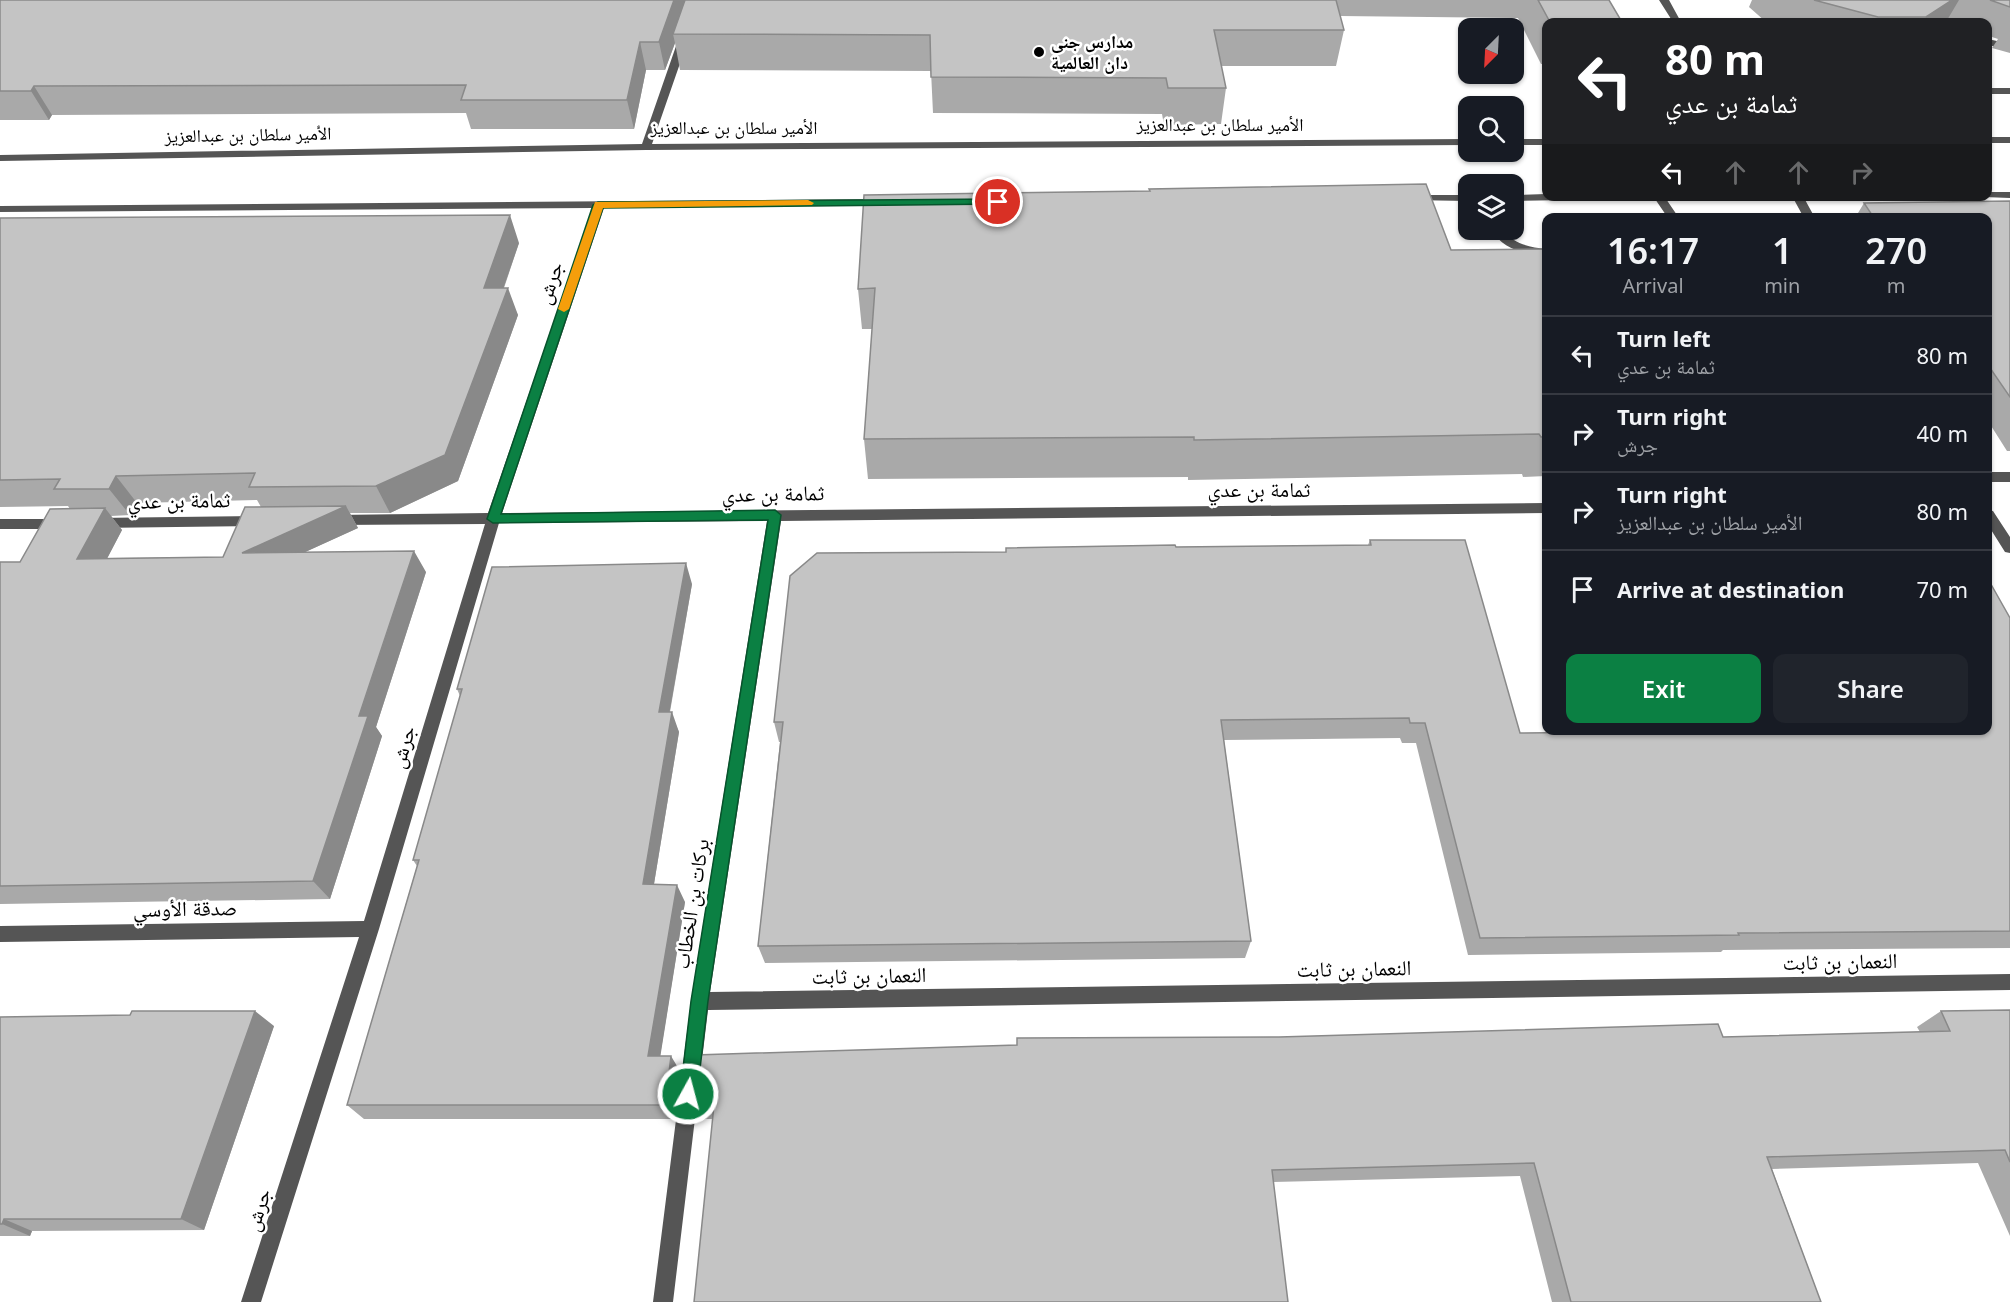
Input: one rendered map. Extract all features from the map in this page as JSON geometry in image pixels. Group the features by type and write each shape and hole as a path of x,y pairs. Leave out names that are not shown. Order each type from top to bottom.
{"street":[{"path":"646,147 697,0"},
{"path":"1664,0 1675,18"},
{"path":"1992,43 2010,47"},
{"path":"1992,91 2010,91"},
{"path":"1992,140 2010,140"},
{"name":"الأمير سلطان بن عبدالعزيز","path":"3,158 646,147 1458,142"},
{"path":"1524,142 1542,142"},
{"path":"1992,195 2010,195"},
{"path":"1397,199 1458,198"},
{"path":"1524,198 1542,198"},
{"path":"0,209 897,202"},
{"name":"جرش","path":"251,1302 370,929 493,519 598,205"},
{"path":"1506,240 1511,245 1532,252 1542,252"},
{"path":"1992,477 2010,477"},
{"name":"ثمامة بن عدي","path":"317,521 1542,508"},
{"name":"بركات بن الخطاب","path":"663,1302 700,1001 775,515"},
{"name":"ثمامة بن عدي","path":"0,524 270,521"},
{"path":"1992,521 2010,548"},
{"name":"صدقة الأوسي","path":"0,934 370,929"},
{"name":"النعمان بن ثابت","path":"700,1001 2010,982"}],"building":[{"path":"0,0 674,0 659,42 640,42 627,100 461,100 466,85 34,86 31,91 0,91"},
{"path":"685,0 1336,0 1344,30 1214,30 1226,88 1168,88 1166,78 931,77 930,35 673,34"},
{"path":"1538,0 1609,0 1620,18 1548,18"},
{"path":"1814,0 1952,0 1926,17 1878,17"},
{"path":"1990,0 2010,0 2010,7"},
{"path":"1426,184 1451,250 1542,249 1542,437 1539,434 1194,440 1194,437 864,439 875,288 858,289 864,195 1150,191 1149,189"},
{"path":"2010,201 2010,397 1992,371 1992,213 1871,213 1864,203"},
{"path":"510,215 484,288 508,288 445,455 376,486 249,487 255,473 116,476 109,489 54,489 60,479 0,480 0,218"},
{"path":"346,506 242,553 414,551 359,716 368,716 313,881 0,886 0,562 20,562 50,509 105,508 77,559 223,557 245,507"},
{"path":"1370,540 1465,540 1520,733 1542,733 1542,735 1992,735 1992,586 2010,618 2010,931 1480,938 1425,723 1410,723 1409,718 1221,720 1251,941 758,946 783,722 774,722 790,576 817,553 1006,552 1006,548 1175,545 1176,547 1371,545"},
{"path":"686,563 659,712 672,712 643,884 677,885 648,1056 671,1056 665,1105 347,1105 419,860 413,860 462,689 457,689 492,567"},
{"path":"2010,1010 2010,1162 2005,1150 1767,1157 1821,1302 1571,1302 1534,1163 1272,1170 1288,1302 694,1302 714,1105 689,1105 695,1055 1017,1045 1017,1038 1279,1037 1718,1024 1723,1037 1950,1031 1941,1011"},
{"path":"132,1011 255,1011 181,1219 4,1219 0,1224 0,1017 130,1015"}],"slow traffic":[{"path":"564,309 598,205 808,203"}],"place":[{"name":"مدارس جنى دان العالمية","path":"1039,52"}],"route":[{"path":"688,1094 700,1001 775,515 493,519 598,205 998,202"}]}
